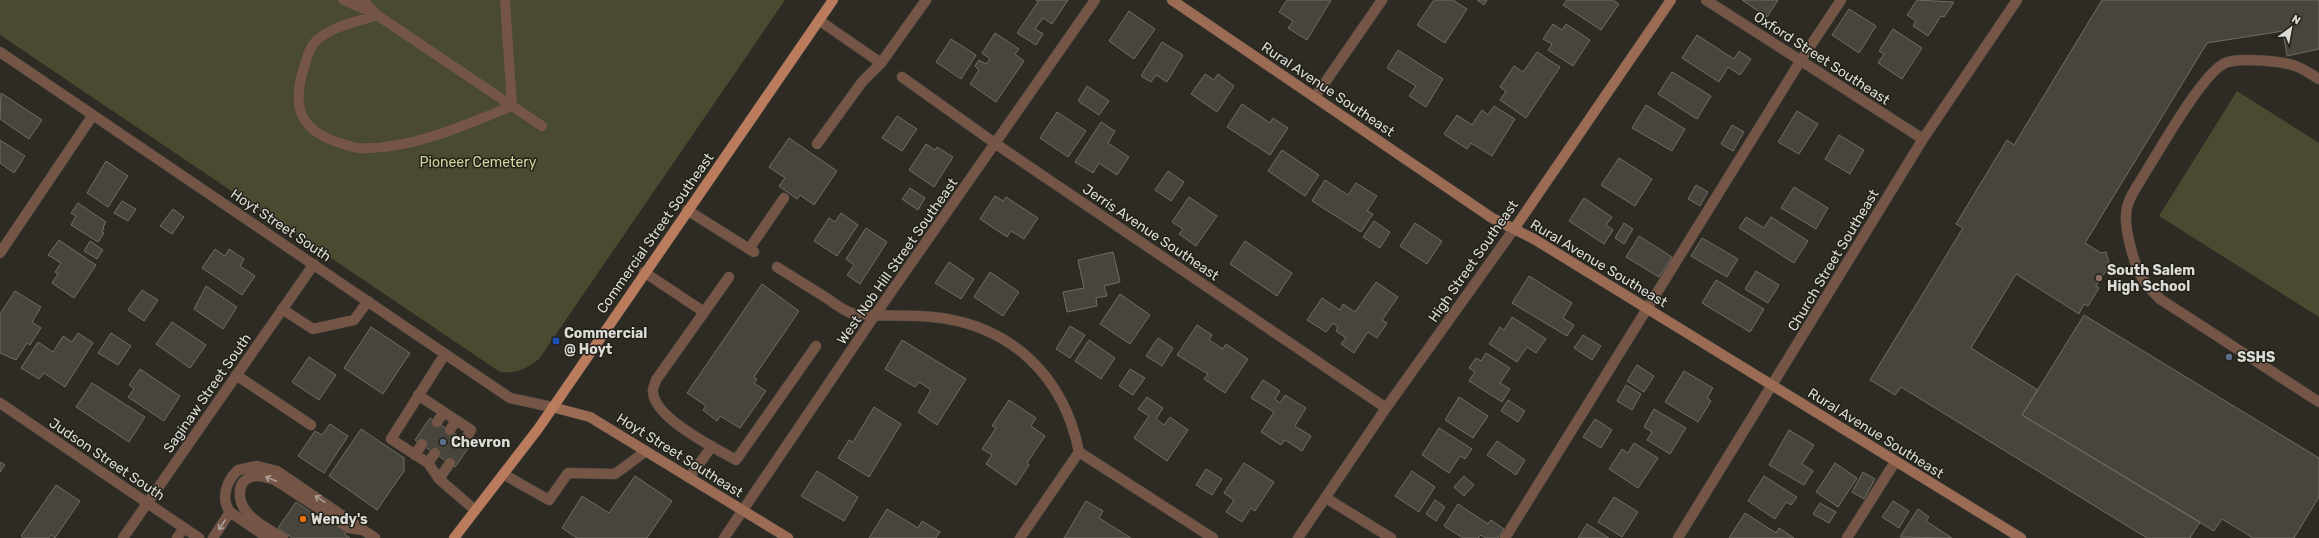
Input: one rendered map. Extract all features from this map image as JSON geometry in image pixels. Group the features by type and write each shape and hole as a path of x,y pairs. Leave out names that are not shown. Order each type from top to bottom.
{"main road":[{"name":"Commercial Street Southeast","path":"454,538 552,407 687,210 820,21 833,0"}],"street":[{"path":"342,0 377,14"},
{"path":"363,0 377,14 542,126"},
{"path":"374,0 377,14"},
{"path":"504,0 512,106"},
{"path":"818,144 862,82 881,63 926,0"},
{"name":"West Nob Hill Street Southeast","path":"724,538 875,315 996,144 1095,0"},
{"name":"Rural Avenue Southeast","path":"1172,0 1492,218 1514,228 1648,309 2015,537"},
{"path":"1316,97 1382,0"},
{"name":"High Street Southeast","path":"1298,538 1386,408 1514,228 1671,0"},
{"name":"Oxford Street Southeast","path":"1706,0 1923,139"},
{"path":"1505,538 1801,60 1841,0"},
{"name":"Church Street Southeast","path":"1678,538 1773,386 1923,139 2016,0"},
{"path":"377,14 328,32 315,42 307,55 299,85 301,113 310,128 321,136 357,148 395,145 471,123 512,106"},
{"path":"820,21 881,63"},
{"name":"Hoyt Street South","path":"0,52 510,398 552,407"},
{"path":"2319,79 2297,66 2287,64 2238,60 2226,62 2218,67 2201,85 2129,200 2126,214 2127,228 2138,272 2148,287 2160,299 2319,402"},
{"name":"Jerris Avenue Southeast","path":"902,77 996,144 1386,408"},
{"path":"0,252 93,115"},
{"path":"687,210 752,251 784,198"},
{"name":"Saginaw Street South","path":"123,538 314,264"},
{"path":"777,267 852,314 932,317 960,321 985,330 1020,351 1052,384 1065,405 1074,427 1079,452 1020,538"},
{"path":"644,272 704,312"},
{"path":"729,277 656,380 652,391 656,403 673,422 736,460 816,346"},
{"path":"282,309 313,329 354,320 368,301"},
{"path":"445,354 391,439 428,464 439,479 475,510"},
{"path":"236,375 311,425"},
{"path":"418,395 471,430 465,440"},
{"name":"Judson Street South","path":"0,403 199,538"},
{"name":"Hoyt Street Southeast","path":"552,407 590,417 788,538"},
{"path":"437,422 444,412"},
{"path":"450,430 456,420"},
{"path":"415,455 422,444"},
{"path":"689,478 712,446"},
{"path":"503,474 548,500 568,473 615,474 646,451"},
{"path":"1079,452 1213,538"},
{"path":"428,464 435,453"},
{"path":"1847,538 1895,462"},
{"path":"439,479 450,463"},
{"path":"268,538 230,512 226,507 225,494 232,475 238,470 247,467 268,468 288,477 366,534"},
{"path":"283,538 247,513 242,506 239,497 240,490 246,480 251,477 264,476 275,480 349,528 375,538"},
{"path":"1326,498 1391,538"},
{"path":"213,538 230,512"},
{"path":"177,538 184,528"}],"green space":[{"name":"Pioneer Cemetery","path":"0,0 785,0 539,359 530,366 521,370 500,372 0,35"},
{"path":"2237,91 2319,143 2319,317 2159,216"}],"building":[{"path":"1036,0 1068,0 1052,24 1043,18 1035,29 1043,34 1036,45 1017,33 1038,2"},
{"path":"1287,0 1331,0 1307,40 1288,28 1293,21 1279,12"},
{"path":"1434,0 1453,0 1467,9 1445,43 1417,25"},
{"path":"1477,0 1487,0 1484,5"},
{"path":"1567,0 1613,0 1619,4 1601,30 1563,5"},
{"path":"1742,0 1778,0 1767,17"},
{"path":"1917,0 1954,2 1944,17 1941,16 1928,36 1913,26 1916,21 1907,15"},
{"path":"2102,0 2319,0 2319,49 2287,56 2283,31 2207,43 2085,243 2101,253 2106,252 2111,270 2105,272 2096,286 2099,288 2088,306 2084,304 2079,314 2016,274 1971,348 2038,390 2022,415 2200,522 2190,538 2147,538 1901,387 1895,395 1870,380 1963,228 1956,224 2007,140 2014,145"},
{"path":"1849,9 1876,26 1859,53 1832,35"},
{"path":"1129,11 1155,29 1134,59 1109,41"},
{"path":"1553,24 1562,30 1566,24 1590,40 1573,66 1548,50 1552,44 1543,39"},
{"path":"1893,29 1922,48 1902,79 1878,63 1884,54 1879,51"},
{"path":"995,33 1019,49 1015,54 1024,61 996,102 970,84 979,70 975,66 979,60 986,64 990,59 982,53"},
{"path":"1697,35 1734,59 1739,51 1751,59 1740,75 1728,67 1719,82 1682,58"},
{"path":"951,39 976,55 961,79 936,62"},
{"path":"1162,42 1183,55 1167,82 1156,75 1151,82 1141,76"},
{"path":"1398,50 1443,79 1426,107 1409,96 1416,86 1387,68"},
{"path":"1537,52 1560,67 1526,118 1500,100 1506,91 1500,87 1514,66 1523,72"},
{"path":"1672,72 1711,96 1697,119 1658,94"},
{"path":"1205,74 1214,80 1218,74 1234,86 1217,112 1191,94"},
{"path":"1087,86 1109,101 1099,115 1078,101"},
{"path":"1,93 42,120 29,139 0,119"},
{"path":"1242,104 1270,123 1273,118 1288,128 1270,155 1227,127"},
{"path":"1646,105 1685,129 1672,151 1632,128"},
{"path":"1494,106 1515,119 1492,156 1471,143 1467,149 1444,134 1457,115 1472,125 1482,110 1488,115"},
{"path":"1797,111 1818,124 1799,154 1778,142"},
{"path":"1057,112 1086,131 1068,157 1040,138"},
{"path":"897,116 917,129 902,151 882,138"},
{"path":"1101,122 1115,131 1108,143 1129,157 1117,175 1099,163 1093,173 1075,162"},
{"path":"1732,125 1744,132 1733,151 1721,144"},
{"path":"1839,135 1864,150 1850,174 1825,159"},
{"path":"789,138 837,171 814,205 800,195 797,199 779,186 785,178 769,167"},
{"path":"0,140 25,156 14,173 0,163"},
{"path":"926,144 935,150 937,147 953,157 934,187 909,170"},
{"path":"1282,150 1319,175 1305,196 1268,171"},
{"path":"1619,158 1652,179 1635,206 1601,185"},
{"path":"106,161 128,176 108,207 87,193"},
{"path":"1168,171 1184,182 1171,201 1155,190"},
{"path":"1325,180 1348,195 1356,183 1377,196 1367,211 1373,214 1361,232 1312,201"},
{"path":"1696,185 1708,192 1700,206 1688,199"},
{"path":"1794,187 1828,208 1816,229 1781,208"},
{"path":"910,188 925,198 918,210 902,199"},
{"path":"995,196 1003,201 1006,197 1038,218 1024,239 1011,231 1007,237 980,219"},
{"path":"1189,197 1217,216 1196,246 1179,234 1183,229 1172,222"},
{"path":"1584,198 1612,217 1606,225 1613,230 1604,244 1569,221"},
{"path":"122,201 136,209 128,221 114,213"},
{"path":"78,203 106,222 102,232 104,233 98,242 71,225 76,216 71,213"},
{"path":"173,209 184,217 172,234 160,226"},
{"path":"841,213 858,225 837,256 814,241 829,218 835,222"},
{"path":"1746,217 1764,228 1771,217 1808,241 1794,263 1739,228"},
{"path":"1374,221 1390,232 1380,248 1363,237"},
{"path":"1415,223 1442,241 1427,264 1400,246"},
{"path":"1624,223 1633,229 1624,244 1615,238"},
{"path":"866,228 887,242 860,284 847,275 854,265 846,259"},
{"path":"1639,236 1672,257 1659,277 1626,257"},
{"path":"1702,238 1738,259 1727,277 1691,256"},
{"path":"59,240 96,265 74,298 52,283 58,274 55,272 61,263 48,255"},
{"path":"90,241 103,250 97,259 84,251"},
{"path":"1245,241 1292,273 1277,296 1230,264"},
{"path":"215,249 225,256 229,249 244,259 240,266 255,276 242,295 202,268"},
{"path":"1113,252 1120,282 1104,286 1107,296 1096,298 1097,306 1067,312 1063,292 1084,288 1078,260"},
{"path":"949,262 974,279 961,299 935,283"},
{"path":"1756,271 1779,285 1768,303 1745,289"},
{"path":"990,272 1019,292 1003,316 974,297"},
{"path":"1529,276 1572,303 1563,318 1574,325 1567,336 1512,303"},
{"path":"1716,280 1764,309 1750,332 1702,303"},
{"path":"1376,282 1398,297 1382,320 1387,323 1377,338 1368,332 1354,353 1341,344 1346,338 1336,331 1338,327 1333,323 1326,332 1307,320 1322,298 1340,310 1343,304 1355,312"},
{"path":"762,284 799,311 754,377 757,379 754,383 766,391 740,428 720,416 717,421 703,410 706,406 687,393"},
{"path":"206,286 237,307 223,329 194,309"},
{"path":"142,290 158,300 144,321 128,310"},
{"path":"15,291 41,307 32,322 41,328 30,345 27,343 16,360 0,353 0,314"},
{"path":"1120,294 1150,315 1130,344 1100,324"},
{"path":"2084,315 2319,458 2319,497 2294,538 2253,538 2222,519 2214,531 2022,415"},
{"path":"1512,317 1546,339 1536,353 1527,347 1517,362 1489,344 1500,327 1504,330"},
{"path":"172,322 206,345 190,368 156,344"},
{"path":"1197,325 1212,335 1209,340 1223,349 1226,344 1248,359 1225,393 1204,379 1208,374 1177,355"},
{"path":"1070,326 1085,335 1070,358 1056,349"},
{"path":"371,327 410,353 383,394 344,368"},
{"path":"78,333 93,343 65,387 44,373 39,379 21,368 38,342 53,352 63,336 72,342"},
{"path":"111,333 131,346 118,365 98,353"},
{"path":"1583,335 1601,346 1592,360 1574,348"},
{"path":"1158,338 1173,348 1162,366 1146,356"},
{"path":"902,340 966,379 937,425 918,412 931,390 919,382 915,387 885,369"},
{"path":"1089,340 1115,358 1101,379 1075,361"},
{"path":"1486,353 1510,368 1500,383 1510,389 1502,402 1469,381 1475,372 1469,368 1476,358 1481,361"},
{"path":"309,357 336,375 319,400 292,382"},
{"path":"1637,365 1654,376 1644,392 1627,381"},
{"path":"140,369 180,396 164,421 128,397 134,389 129,385"},
{"path":"1130,369 1145,378 1133,395 1119,386"},
{"path":"1684,371 1713,388 1707,398 1711,401 1698,422 1665,402"},
{"path":"1263,380 1280,391 1275,399 1280,403 1285,395 1306,408 1295,426 1311,436 1302,451 1285,440 1281,445 1261,432 1274,412 1251,398"},
{"path":"92,383 145,417 129,442 76,407"},
{"path":"1626,385 1641,394 1632,410 1617,401"},
{"path":"1147,397 1163,408 1156,419 1164,425 1170,417 1188,430 1167,461 1134,438 1149,416 1138,409"},
{"path":"1459,397 1488,416 1473,438 1445,420"},
{"path":"1009,400 1036,418 1031,426 1045,436 1027,463 1029,465 1016,485 986,464 992,455 982,449 996,428 992,426"},
{"path":"1508,400 1525,411 1518,422 1501,411"},
{"path":"874,407 901,424 869,477 838,458 849,440 853,442"},
{"path":"1654,409 1686,428 1670,454 1647,440 1652,432 1644,427"},
{"name":"Chevron","path":"430,418 471,444 455,467 415,440"},
{"path":"1595,419 1612,430 1601,448 1583,437"},
{"path":"330,424 348,436 324,473 298,456 315,431 322,435"},
{"path":"1439,428 1472,449 1465,459 1460,456 1449,473 1422,455"},
{"path":"361,429 404,458 404,471 377,510 329,476"},
{"path":"1789,430 1814,445 1802,464 1813,471 1804,485 1769,465"},
{"path":"1497,441 1525,460 1516,475 1487,455"},
{"path":"1634,443 1658,458 1638,488 1609,469 1622,449 1628,453"},
{"path":"0,462 5,465 0,472"},
{"path":"1244,463 1274,482 1255,511 1251,508 1242,522 1226,512 1234,500 1224,493"},
{"path":"1835,463 1857,478 1838,507 1816,492"},
{"path":"1206,469 1222,479 1212,495 1196,485"},
{"path":"817,471 858,497 844,521 801,496"},
{"path":"1412,471 1435,487 1419,512 1395,496"},
{"path":"1863,472 1875,479 1864,499 1852,492"},
{"path":"635,476 672,501 647,538 577,538 562,528 582,496 609,513"},
{"path":"1464,476 1474,485 1464,496 1454,487"},
{"path":"1764,476 1797,497 1791,505 1786,502 1775,519 1748,501"},
{"path":"56,485 80,501 55,538 51,535 49,538 24,538 21,536"},
{"path":"1614,497 1638,512 1622,537 1598,522"},
{"path":"1435,500 1445,507 1436,521 1426,514"},
{"path":"1086,501 1103,511 1099,518 1131,538 1064,538"},
{"path":"1893,501 1909,511 1899,528 1882,517"},
{"name":"Wendy's","path":"296,502 324,521 326,517 347,532 344,534 350,538 292,538 278,528"},
{"path":"1820,503 1836,512 1829,523 1813,514"},
{"path":"1458,504 1488,524 1491,520 1504,529 1498,538 1486,538 1481,535 1478,538 1463,538 1444,526"},
{"path":"887,509 918,528 922,521 940,532 936,538 869,538"},
{"path":"1918,509 1929,517 1926,521 1952,538 1900,537"},
{"path":"1745,513 1776,533 1779,528 1794,538 1729,538"},
{"path":"1587,524 1609,538 1578,538"}],"place":[{"name":"South Salem High School","path":"2099,278"},
{"name":"Commercial @ Hoyt","path":"556,341"},
{"name":"SSHS","path":"2229,357"},
{"name":"Chevron","path":"443,442"},
{"name":"Wendy's","path":"303,519"}]}
